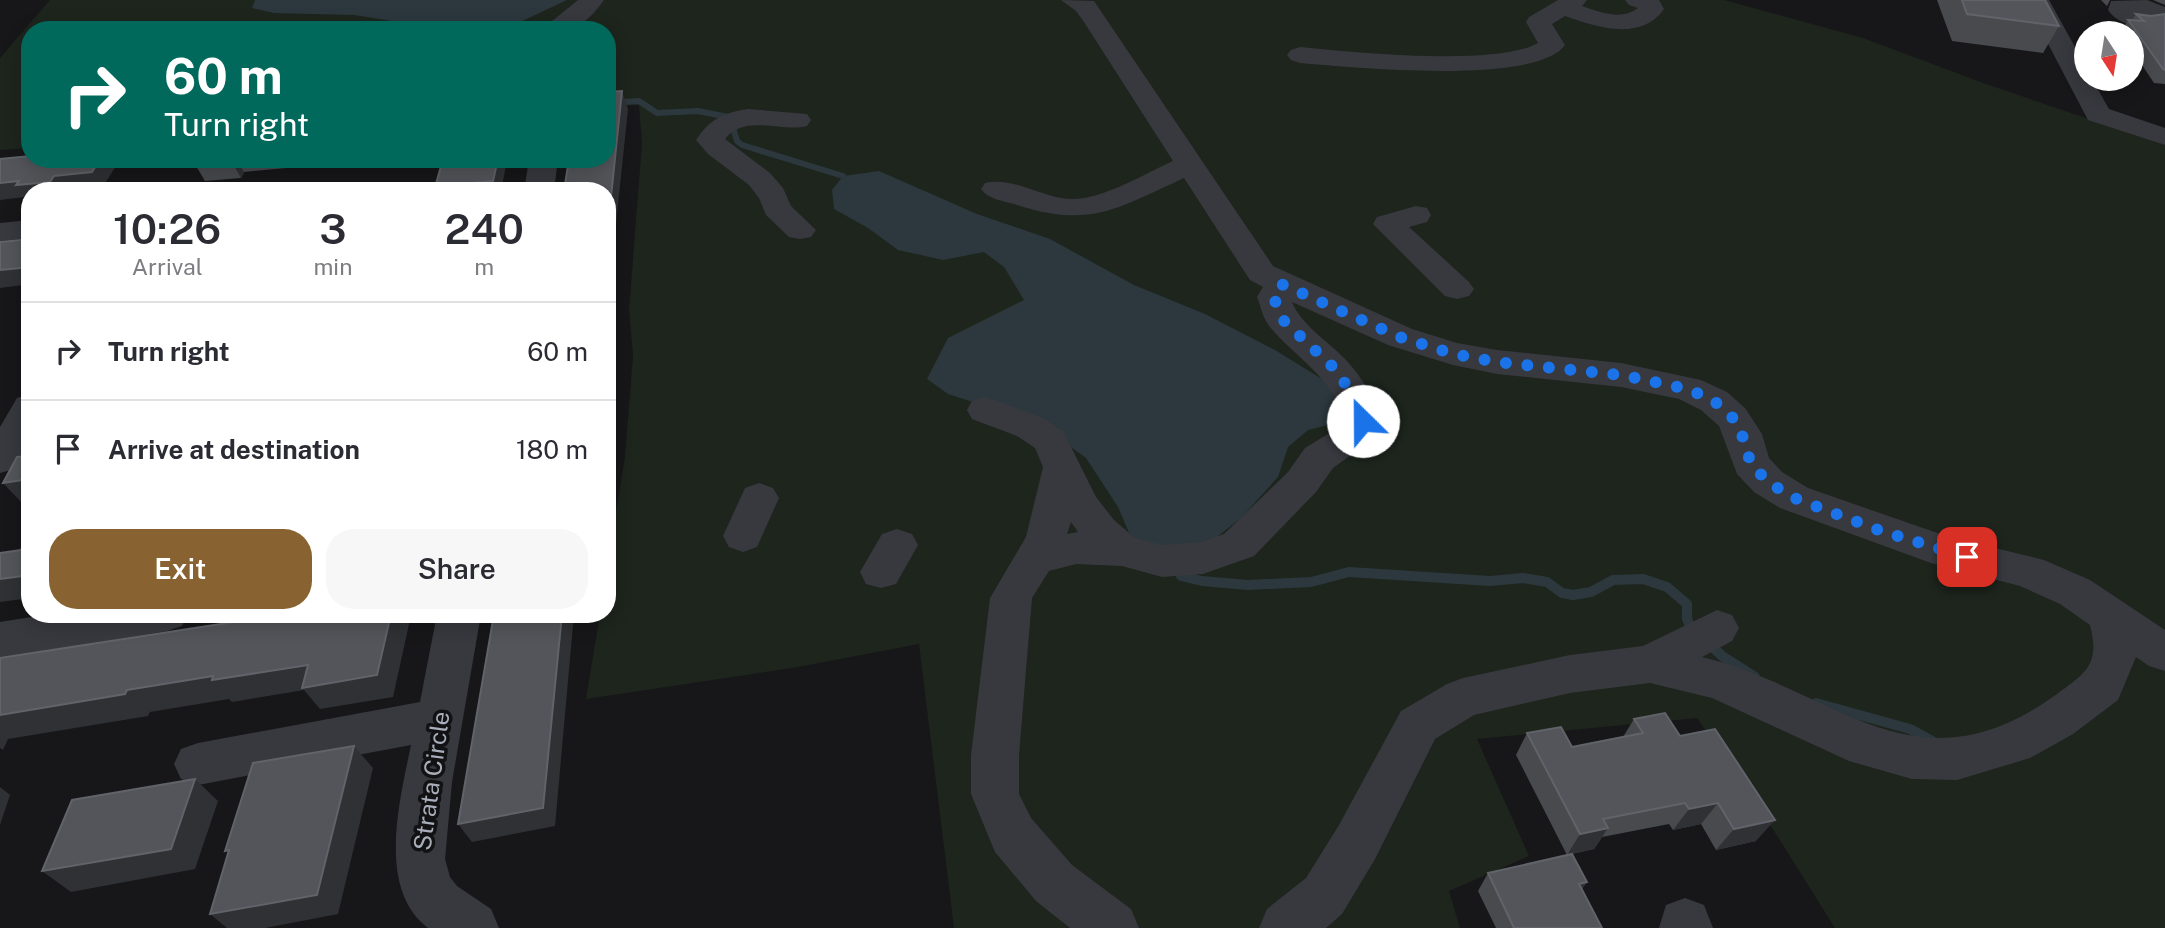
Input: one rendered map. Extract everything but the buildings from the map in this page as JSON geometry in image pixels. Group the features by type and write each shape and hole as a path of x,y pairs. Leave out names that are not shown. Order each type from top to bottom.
{"street":[{"path":"569,21 592,0"},
{"path":"1073,0 1085,6 1095,19 1261,273 1400,337 1453,354 1497,362 1621,375 1688,389 1714,401 1732,417 1742,435 1751,464 1768,482 1794,498 1946,552 2029,572 2075,592 2165,653"},
{"path":"1300,55 1339,59 1484,63 1537,55 1552,45 1538,22 1575,2 1612,22 1626,23 1642,18 1652,9 1650,4 1637,0"},
{"path":"2036,0 2098,114 2165,137"},
{"path":"797,120 745,117 724,122 715,128 710,140 721,153 767,186 775,195 777,209 800,230"},
{"path":"996,189 1045,203 1080,208 1190,165"},
{"path":"1416,215 1388,224 1457,289"},
{"path":"0,232 21,230"},
{"path":"1035,558 1076,548 1122,550 1161,561 1203,558 1239,545 1302,482 1319,458 1349,438 1363,421 1357,400 1334,368 1282,319 1274,298 1281,284"},
{"path":"985,410 1030,427 1050,440 1080,505 1100,530 1122,550"},
{"path":"1062,468 1046,538 1020,578 1011,598 995,755 995,794 1013,835 1054,883 1112,928"},
{"path":"743,536 759,498"},
{"path":"1286,928 1324,896 1357,842 1418,725 1463,698 1570,674 1650,664 1721,681 1849,740 1912,758 1957,759 2013,743 2057,720 2102,686 2118,647 2109,615"},
{"path":"0,640 109,623"},
{"name":"Strata Circle","path":"457,623 428,782 420,859 428,889 439,904 472,928"},
{"path":"1650,664 1717,628"},
{"path":"198,764 440,719"}],"shaded area":[{"path":"50,0 1724,0 1863,38 1986,84 2165,145 2165,928 1835,928 1774,831 1697,718 1477,739 1529,856 1449,891 1460,928 954,928 919,644 798,667 586,699 599,623 616,623 616,512 625,457 633,355 629,310 642,143 639,105 616,106 616,21 32,21"},
{"path":"255,0 567,0 522,21 392,21 354,15 274,13 252,8"},
{"path":"21,34 21,149 0,150 0,58"},
{"path":"879,171 977,214 1050,239 1134,285 1205,314 1275,350 1330,384 1341,406 1341,416 1332,424 1308,430 1288,447 1278,477 1241,518 1208,544 1151,548 1130,535 1118,507 1086,458 1050,432 997,410 948,394 927,379 948,338 1024,300 1004,267 984,252 943,260 898,250 868,228 834,209 832,190 843,176"}],"waterway":[{"path":"616,102 639,101 657,113 698,111 728,117"},
{"path":"732,124 737,141 742,145 843,176"},
{"path":"1181,576 1202,581 1248,585 1311,582 1349,572 1490,581 1523,578 1547,582 1562,593 1573,595 1591,592 1613,580 1643,579 1667,587 1687,604 1687,619 1691,628"},
{"path":"1707,642 1722,656 1755,677"},
{"path":"1816,703 1910,729 1932,741"}],"route":[{"path":"1363,421 1357,400 1334,368 1282,319 1274,298 1281,284 1400,337 1453,354 1497,362 1621,375 1688,389 1714,401 1732,417 1742,435 1751,464 1768,482 1794,498 1884,532 1967,557"}]}
